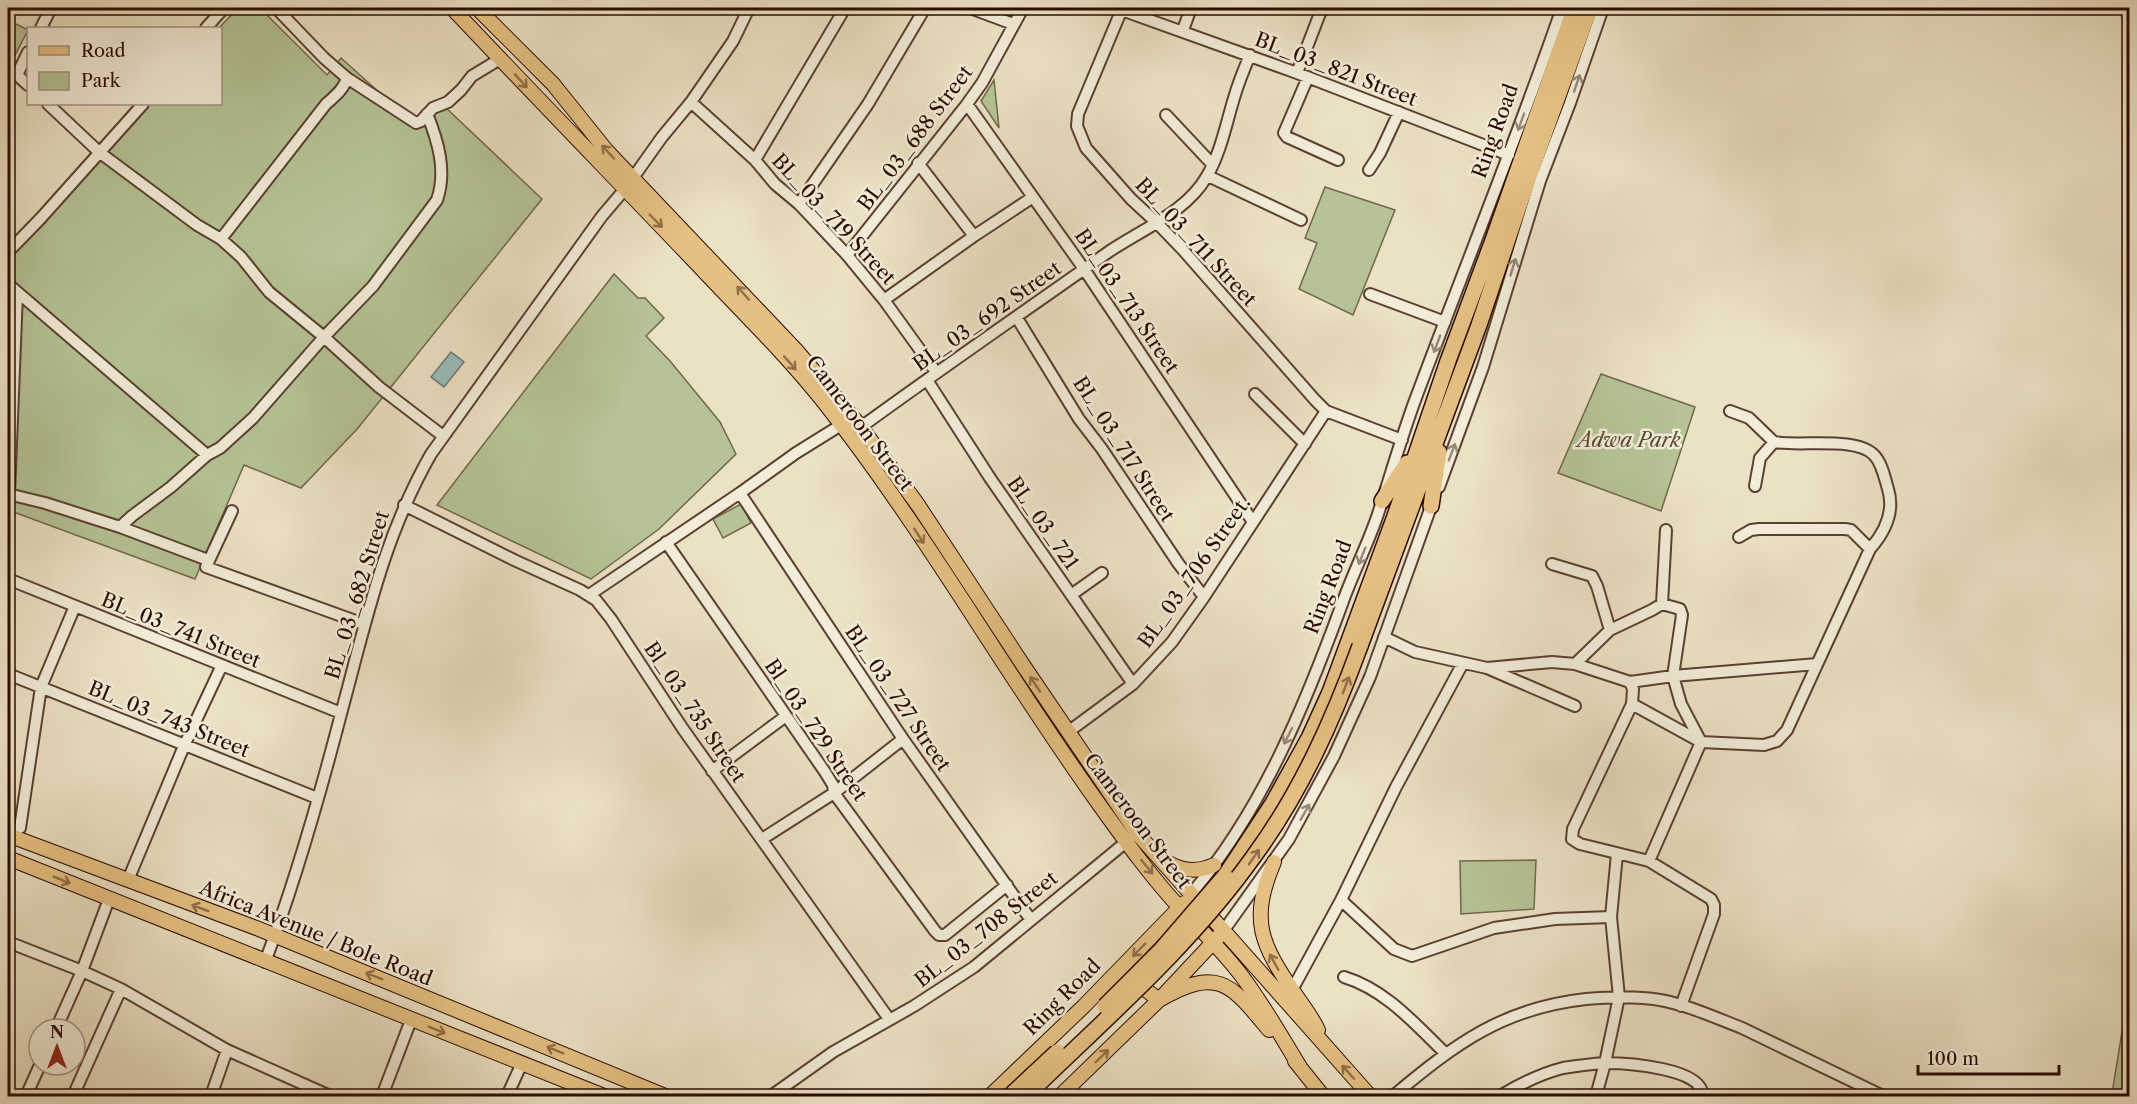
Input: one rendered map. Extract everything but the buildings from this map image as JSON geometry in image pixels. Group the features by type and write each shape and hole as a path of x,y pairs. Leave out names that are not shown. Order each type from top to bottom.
{"highway":[{"name":"Ring Road","path":"1026,1096 1166,961 1256,855 1296,790 1335,712 1401,517 1424,434 1448,361 1575,8"},
{"name":"Ring Road","path":"1010,1096 1162,949 1205,900 1240,855 1273,803 1330,692 1401,517 1443,423 1590,8"},
{"path":"1431,506 1443,423"},
{"path":"1382,501 1424,434"}],"main road":[{"name":"Cameroon Street","path":"452,8 755,323 822,400 904,513 969,609 1002,664 1098,804 1131,838 1180,908 1214,942 1241,976 1300,1067"},
{"name":"Cameroon Street","path":"477,8 553,84 606,150 796,350 861,427 918,505 1112,796 1131,838 1151,851 1191,894 1370,1096"},
{"path":"904,513 918,505"},
{"path":"1098,804 1112,796"},
{"name":"Africa Avenue / Bole Road","path":"14,831 128,880 275,936 665,1096"},
{"path":"1151,851 1172,866 1182,869 1198,870 1214,865"},
{"path":"8,858 600,1095"},
{"path":"1275,862 1260,903 1260,926 1266,947 1314,1022 1326,1048"},
{"name":"Ring Road","path":"990,1096 1180,908 1191,894"},
{"path":"1060,1096 1159,1000 1224,930"},
{"path":"1119,969 1159,1000"},
{"path":"1159,1000 1198,982 1218,983 1232,990 1247,1004 1323,1096"}],"street":[{"path":"42,27 51,8"},
{"path":"207,27 222,8"},
{"path":"276,8 324,58 347,78 416,123 421,121 433,108 448,102 472,76 500,59"},
{"name":"BL_03_682 Street","path":"265,962 317,798 387,546 419,475 443,436 602,216 625,189 662,137 692,102 733,41 749,8"},
{"path":"755,160 845,8"},
{"path":"799,204 868,104 925,8"},
{"path":"970,8 1013,24"},
{"name":"BL_03_688 Street","path":"847,255 918,163 968,104 1023,8"},
{"name":"BL_03_821 Street","path":"1119,8 1250,55 1509,155"},
{"name":"BL_03_711 Street","path":"1119,8 1081,103 1077,126 1086,148 1131,199 1157,223 1326,411 1402,440"},
{"path":"1183,30 1191,8"},
{"path":"1297,73 1322,8"},
{"name":"Ring Road","path":"1191,894 1214,865 1254,803 1306,700 1382,501 1445,322 1562,8"},
{"path":"1224,930 1275,862 1303,816 1359,703 1483,367 1540,181 1570,103 1602,8"},
{"path":"27,53 12,72 27,84"},
{"name":"BL_03_692 Street","path":"861,427 1084,269 1157,223 1198,190 1208,176 1250,55"},
{"path":"1308,77 1284,133 1287,137 1338,160"},
{"path":"220,239 326,104 341,91 347,78"},
{"name":"BL_03_719 Street","path":"692,102 755,160 775,184 799,204 847,255 884,300 931,376"},
{"name":"BL_03_713 Street","path":"968,104 1084,269 1253,522"},
{"path":"49,105 99,152 197,225 220,239 240,257 270,292 379,387 443,436"},
{"path":"8,252 142,105"},
{"path":"1369,170 1380,153 1399,112"},
{"path":"120,527 207,455 220,448 253,418 373,285 437,200 442,183 439,151 427,114"},
{"path":"1166,115 1212,164"},
{"path":"918,163 974,236"},
{"path":"1208,176 1301,220"},
{"path":"884,300 1033,197"},
{"path":"8,284 207,455"},
{"path":"17,293 8,494 45,503 120,527 208,561"},
{"path":"1370,294 1445,322"},
{"name":"BL_03_717 Street","path":"1017,318 1079,419 1204,597"},
{"name":"BL_03_721","path":"931,376 990,478 1133,684"},
{"path":"1255,394 1305,444"},
{"name":"BL_03_706 Street.","path":"1068,732 1133,684 1172,642 1326,411"},
{"path":"1632,704 1701,742 1764,745 1777,741 1787,730 1870,549 1882,535 1890,507 1890,495 1876,456 1867,448 1851,445 1774,442 1749,418 1730,411"},
{"path":"589,595 840,425"},
{"path":"1755,486 1760,459 1774,442"},
{"name":"BL_03_727 Street","path":"740,493 903,739 1031,920"},
{"name":"Bl_03_735 Street","path":"404,505 596,600 712,771 889,1019"},
{"path":"232,510 206,567 364,624"},
{"path":"1739,537 1751,530 1759,529 1845,529 1851,530 1870,549"},
{"path":"1662,604 1666,530"},
{"name":"Bl_03_729 Street","path":"666,542 825,772 833,786 834,793 939,935 945,935 1007,885"},
{"path":"1552,564 1592,576 1603,602 1610,630"},
{"path":"1071,595 1102,573"},
{"name":"BL_03_741 Street","path":"8,579 341,713"},
{"path":"1575,664 1610,630 1662,604 1680,609 1682,615 1673,676 1681,704 1701,742"},
{"path":"14,831 41,687 75,606"},
{"path":"1384,637 1415,652 1487,668 1575,706"},
{"path":"1487,668 1552,662 1575,664 1630,682 1673,676 1816,664"},
{"path":"1292,990 1341,900 1395,787 1463,663"},
{"path":"128,880 184,746 222,665"},
{"name":"BL_03_743 Street","path":"8,674 317,798"},
{"path":"1630,682 1633,689 1632,704 1573,829 1572,839 1580,844 1649,861 1692,885 1711,899 1714,914 1681,1006"},
{"path":"712,771 786,716"},
{"path":"762,839 834,793 903,739"},
{"path":"1649,861 1701,742"},
{"name":"BL_03_708 Street","path":"771,1096 833,1052 914,1006 974,967 1131,838"},
{"path":"1596,1096 1619,997 1611,917 1617,854"},
{"path":"61,1017 82,971 109,899"},
{"path":"1341,900 1394,949 1412,956 1494,928 1555,919 1611,917"},
{"path":"8,942 121,989 227,1050 330,1096"},
{"path":"1344,977 1379,992 1446,1054"},
{"path":"74,1096 121,989"},
{"path":"1394,1096 1446,1054 1486,1028 1509,1017 1536,1008 1573,1001 1619,997 1659,1000 1742,1028 1883,1096"},
{"path":"382,1096 411,1020"},
{"path":"211,1096 227,1050"},
{"path":"507,1096 522,1063"},
{"path":"1500,1096 1527,1079 1563,1068 1605,1063 1666,1070 1687,1077 1697,1081 1701,1087 1702,1096"},
{"path":"26,1096 35,1077"}],"green space":[{"path":"238,8 260,8 327,75 341,58 419,128 443,105 542,199 358,428 301,488 244,465 195,579 8,510 8,257 148,105 222,105 222,27 220,27"},
{"path":"8,20 27,30 27,32 11,63 8,61"},
{"path":"994,80 999,128 981,101"},
{"path":"1325,187 1395,210 1353,315 1299,289 1317,243 1305,238"},
{"path":"614,274 638,298 645,298 664,318 646,336 670,361 720,422 736,454 659,529 591,579 437,505"},
{"name":"Adwa Park","path":"1601,374 1695,407 1661,511 1558,473"},
{"path":"741,504 751,523 723,538 713,519"},
{"path":"1536,860 1534,909 1461,914 1460,861"},
{"path":"2129,988 2129,1096 2113,1096 2112,1094"}],"water":[{"path":"451,352 464,362 444,387 431,377"}],"waterway":[{"path":"2125,8 2130,19"}]}
